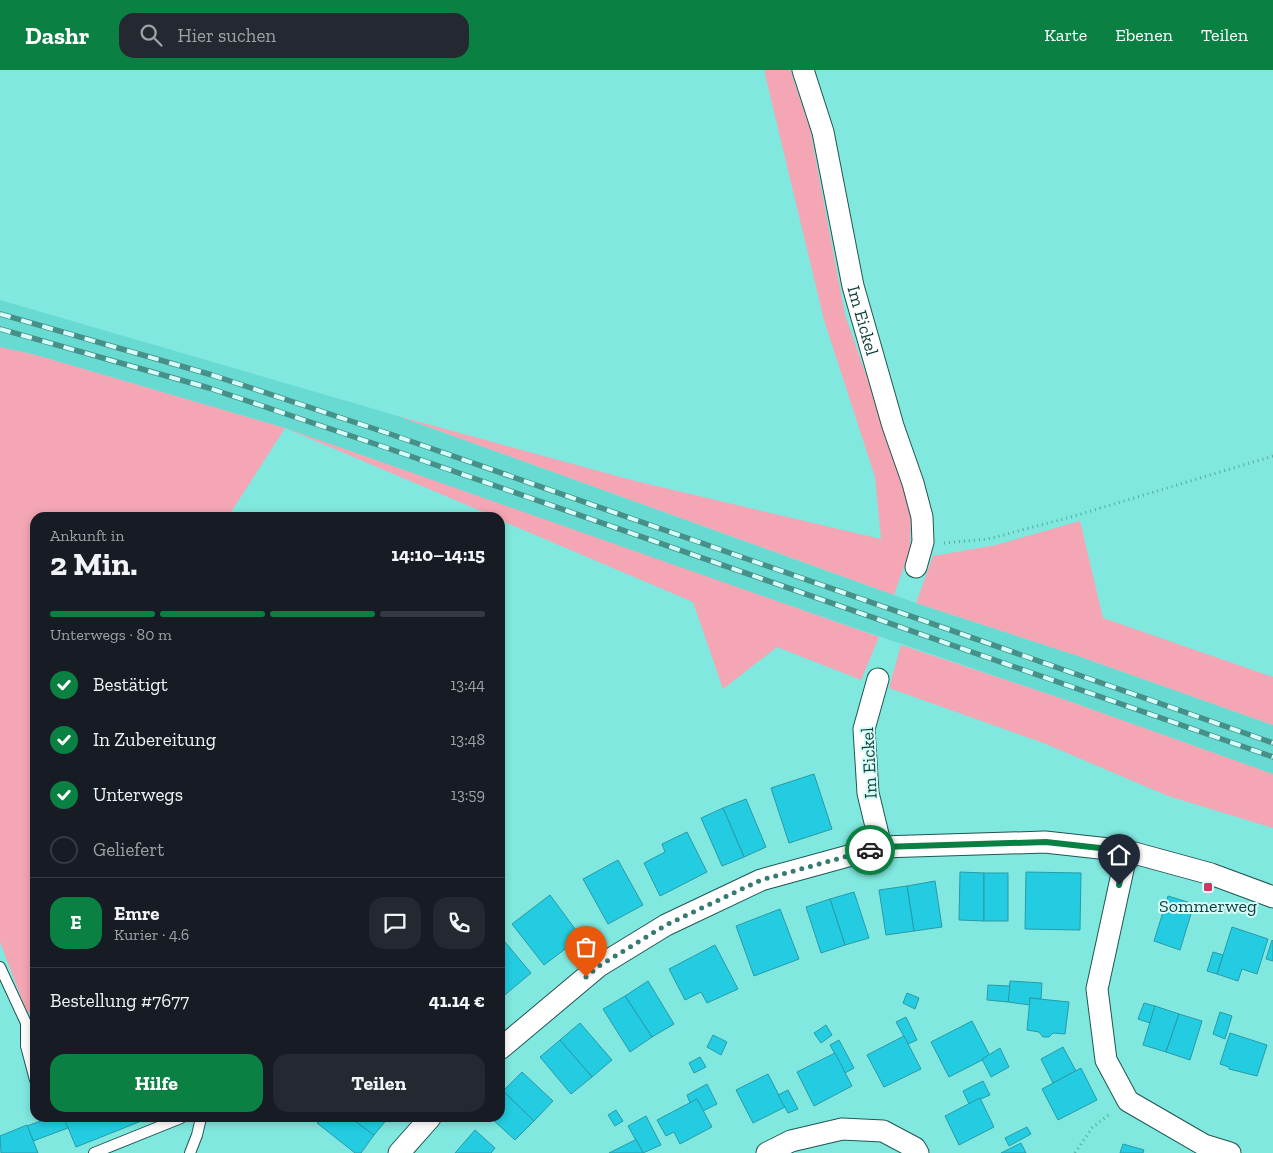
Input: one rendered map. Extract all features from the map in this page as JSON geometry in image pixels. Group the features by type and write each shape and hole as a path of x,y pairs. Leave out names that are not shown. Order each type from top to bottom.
{"street":[{"name":"Im Eickel","path":"803,70 823,132 854,286 893,426 920,508 923,542 916,566"},
{"name":"Im Eickel","path":"878,679 864,729 868,793 881,847"},
{"path":"505,1045 599,966 666,925 761,880 881,847 1046,842 1127,851 1211,874 1273,896"},
{"path":"1127,851 1098,989 1106,1060 1128,1101 1204,1144 1230,1153"},
{"path":"399,1153 426,1122"},
{"path":"767,1153 791,1141 842,1129 883,1131 915,1148 918,1153"}],"lane":[{"path":"0,966 30,1022 26,1046 30,1061"},
{"path":"94,1153 172,1122"},
{"path":"190,1153 200,1122"}],"path":[{"path":"923,542 954,543 988,539 1071,517 1273,456"},
{"path":"1075,1153 1092,1128 1128,1101"}],"shaded area":[{"path":"764,70 789,70 791,72 810,129 845,315 891,446 911,513 910,549 894,595 398,416 635,481 881,539 875,477 824,320"},
{"path":"0,300 398,416 916,603 1078,656 1273,725 1273,774 1060,698 700,575 285,428 36,355 0,347"},
{"path":"0,347 36,355 285,428 231,512 30,512 30,1012 27,1013 0,942"},
{"path":"285,428 879,637 861,680 777,647 723,689 693,602 505,522 505,512 483,512"},
{"path":"1080,521 1103,618 1273,677 1273,725 1078,656 916,603 933,556 996,545"},
{"path":"901,645 1060,698 1273,774 1273,828 1168,796 1046,744 889,688"}],"building":[{"path":"814,774 832,829 789,843 771,788"},
{"path":"746,799 766,847 744,857 723,808"},
{"path":"723,808 744,857 722,866 701,818"},
{"path":"687,832 707,872 660,896 644,863 665,852 662,844"},
{"path":"618,860 643,905 608,924 583,879"},
{"path":"960,872 984,873 984,921 959,920"},
{"path":"1026,872 1081,873 1080,930 1025,929"},
{"path":"984,873 1008,873 1008,921 984,921"},
{"path":"935,881 942,927 914,931 907,886"},
{"path":"907,886 914,931 886,935 879,890"},
{"path":"854,892 869,938 845,945 830,899"},
{"path":"550,895 581,937 544,965 512,924"},
{"path":"1168,896 1194,904 1180,950 1154,941"},
{"path":"830,899 845,945 821,953 806,907"},
{"path":"780,909 799,959 754,976 736,926"},
{"path":"1232,927 1268,939 1257,974 1242,969 1238,981 1217,974"},
{"path":"1273,941 1273,961 1266,959"},
{"path":"505,942 531,973 505,995"},
{"path":"715,945 738,989 707,1003 701,992 685,1000 669,969"},
{"path":"1213,952 1223,955 1217,974 1207,971"},
{"path":"648,981 674,1024 652,1037 625,996"},
{"path":"1010,981 1042,983 1041,999 1030,998 1030,1005 1008,1002"},
{"path":"988,985 1010,986 1008,1002 987,1000"},
{"path":"907,993 919,998 915,1009 903,1003"},
{"path":"625,996 652,1037 630,1052 603,1009"},
{"path":"1030,998 1069,1002 1065,1034 1053,1033 1049,1037 1043,1037 1039,1032 1027,1030"},
{"path":"1144,1003 1155,1006 1150,1023 1138,1019"},
{"path":"1155,1006 1179,1014 1166,1052 1143,1045"},
{"path":"1220,1012 1232,1016 1225,1039 1213,1034"},
{"path":"1179,1014 1202,1021 1190,1060 1166,1052"},
{"path":"906,1017 917,1040 908,1044 896,1022"},
{"path":"972,1021 990,1056 949,1077 931,1042"},
{"path":"580,1023 612,1060 592,1077 560,1040"},
{"path":"826,1025 832,1035 821,1043 814,1033"},
{"path":"1230,1033 1267,1045 1257,1076 1229,1069 1229,1067 1220,1064"},
{"path":"713,1035 727,1042 721,1055 707,1047"},
{"path":"904,1036 921,1069 884,1087 867,1055"},
{"path":"560,1040 592,1077 571,1094 540,1057"},
{"path":"839,1040 854,1068 845,1073 830,1045"},
{"path":"1063,1047 1076,1071 1053,1083 1041,1059"},
{"path":"1000,1048 1009,1067 991,1077 982,1059"},
{"path":"835,1053 852,1086 814,1106 797,1072"},
{"path":"700,1057 706,1067 694,1073 689,1063"},
{"path":"1081,1068 1097,1100 1058,1120 1042,1089"},
{"path":"522,1072 553,1101 534,1121 505,1093 505,1089"},
{"path":"768,1074 785,1107 753,1123 736,1090"},
{"path":"983,1081 990,1095 969,1104 963,1091"},
{"path":"707,1084 717,1104 703,1111 697,1099 690,1103 687,1095"},
{"path":"788,1090 798,1109 788,1113 778,1095"},
{"path":"505,1093 534,1121 515,1140 495,1122 505,1122"},
{"path":"980,1098 994,1127 959,1145 945,1116"},
{"path":"697,1099 712,1127 680,1144 674,1132 666,1136 657,1120"},
{"path":"616,1110 623,1121 615,1126 608,1115"},
{"path":"646,1116 661,1145 643,1153 628,1126"},
{"path":"38,1122 66,1122 68,1128 33,1141 27,1126"},
{"path":"66,1122 139,1122 76,1147"},
{"path":"356,1122 374,1135 361,1153 355,1153 317,1123"},
{"path":"356,1122 385,1122 374,1135"},
{"path":"27,1125 38,1153 1,1153 0,1136"},
{"path":"1027,1127 1031,1134 1009,1146 1005,1138"},
{"path":"475,1130 495,1148 491,1153 455,1153"},
{"path":"635,1140 643,1153 609,1153"},
{"path":"1021,1143 1026,1153 1001,1153"},
{"path":"1123,1144 1144,1150 1143,1153 1120,1153"}],"railway":[{"path":"0,314 212,375 390,434 1273,743"},
{"path":"0,329 209,388 387,448 1273,757"}],"way so far":[{"path":"586,977 599,966 666,925 761,880 870,850"}],"place":[{"name":"Sommerweg","path":"1208,887"}],"route":[{"path":"870,850 881,847 1046,842 1127,851 1119,885"}]}
